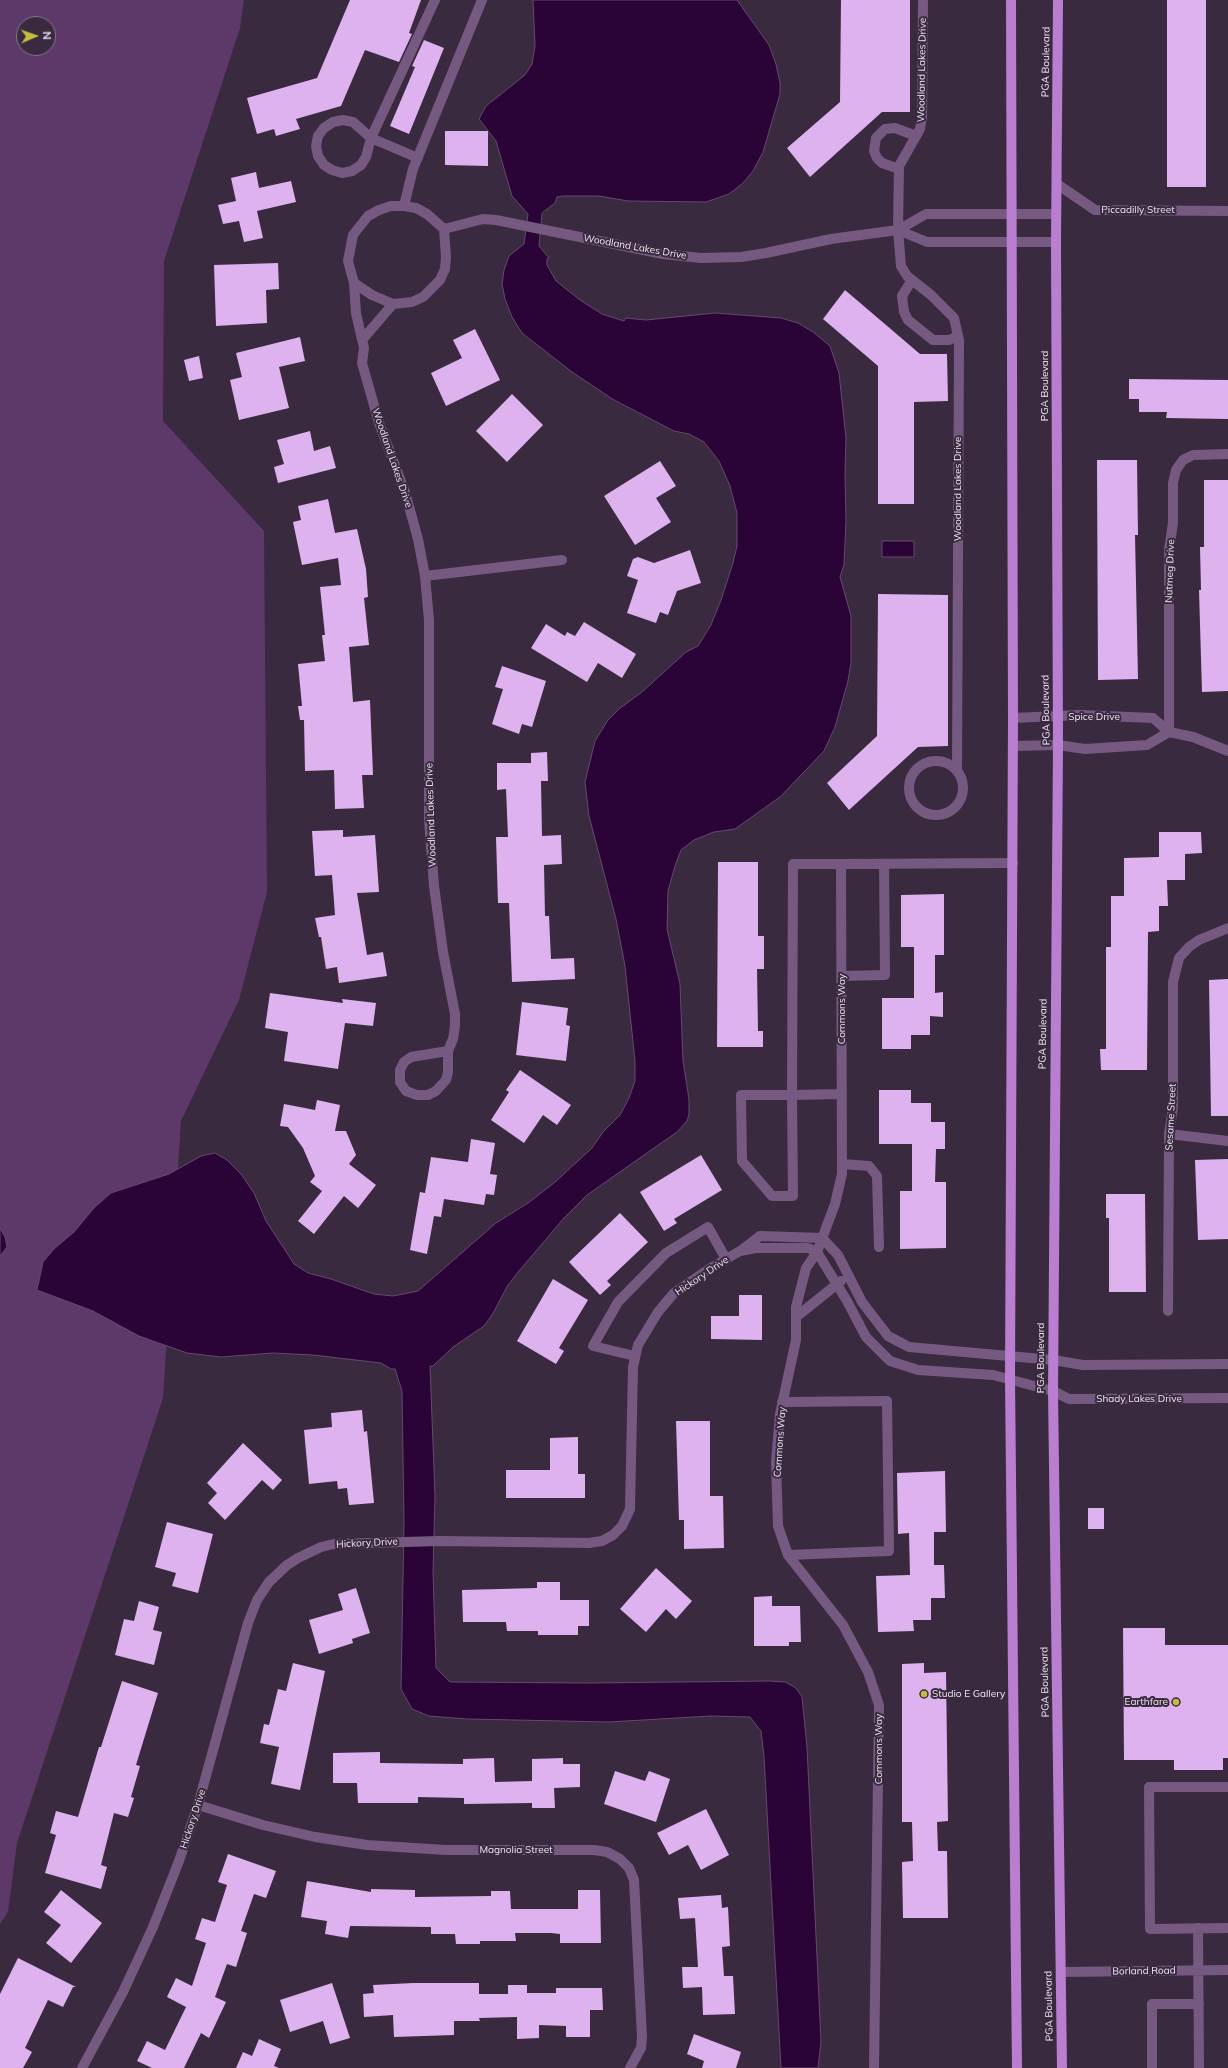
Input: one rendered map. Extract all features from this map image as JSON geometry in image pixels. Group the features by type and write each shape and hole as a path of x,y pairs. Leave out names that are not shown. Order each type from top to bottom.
{"main road":[{"path":"1011,0 1013,863 1010,1378 1017,2068"},
{"name":"PGA Boulevard","path":"1058,0 1056,184 1058,745 1052,1391 1062,2068"}],"street":[{"path":"418,158 371,138 353,122 343,120 333,122 324,128 318,136 316,146 318,156 324,165 332,170 342,173 352,171 361,166 366,157 371,138 434,0"},
{"path":"404,206 418,158 482,0"},
{"name":"Woodland Lakes Drive","path":"923,0 922,116 920,129 899,169 898,230 901,266 907,276 931,295 954,318 958,336 957,770 962,780 963,790 960,801 954,809 944,814 934,816 923,812 915,806 910,796 909,786 912,775 918,767 928,762 938,761 948,764 957,770"},
{"path":"899,169 882,163 877,158 874,150 876,138 885,129 895,128 916,136"},
{"name":"Piccadilly Street","path":"1056,184 1095,210 1228,211"},
{"name":"Woodland Lakes Drive","path":"448,1051 411,1057 404,1062 400,1070 400,1082 406,1091 417,1095 428,1095 436,1091 446,1080 448,1051 453,1039 455,1014 443,952 434,886 430,820 430,620 425,576 418,540 405,492 379,423 362,363 364,348 356,313 354,283 348,261 352,235 368,216 391,206 404,206 416,208 427,214 444,229 483,219 521,225 663,254 702,258 741,257 831,239 898,230 926,214 1056,214"},
{"path":"354,283 372,295 393,304 412,302 423,297 440,280 445,269 446,256 444,229"},
{"path":"898,230 927,242 1056,242"},
{"path":"912,280 902,296 904,312 908,320 933,340 949,340 958,336"},
{"path":"362,340 393,304"},
{"name":"Nutmeg Drive","path":"1169,732 1169,550 1173,523 1173,482 1176,470 1183,460 1193,455 1228,454"},
{"path":"425,576 562,560"},
{"name":"Spice Drive","path":"1013,718 1057,718 1081,716 1153,718 1169,732 1193,737 1228,751"},
{"path":"1013,746 1058,745 1085,749 1146,745 1169,732"},
{"path":"842,1094 792,1095 741,1095 742,1161 772,1196 793,1196 792,1095 792,864 1013,863"},
{"name":"Commons Way","path":"841,864 842,1174 835,1204 817,1252 806,1268 796,1307 796,1340 782,1402 776,1462 778,1526 788,1555 843,1625 868,1672 879,1705 874,2068"},
{"path":"842,976 885,975 884,864"},
{"name":"Sesame Street","path":"1168,1311 1168,1134 1173,1107 1173,982 1179,958 1189,947 1199,940 1228,928"},
{"path":"1168,1134 1228,1140"},
{"path":"842,1164 869,1166 877,1176 879,1247"},
{"path":"635,1356 593,1346 618,1302 666,1253 708,1227 726,1259"},
{"name":"Hickory Drive","path":"82,2068 123,1992 153,1927 179,1861 198,1805 248,1623 257,1600 269,1582 282,1569 298,1558 322,1547 347,1543 439,1541 589,1543 602,1541 613,1535 622,1526 630,1508 631,1404 635,1356 643,1335 674,1293 740,1251 760,1236 822,1238"},
{"path":"822,1238 838,1255 862,1302 888,1336 909,1347 1052,1360 1084,1365 1228,1364"},
{"name":"Hickory Drive","path":"740,1251 770,1247 808,1248 817,1252"},
{"path":"817,1252 837,1284 866,1337 890,1361 925,1371 993,1375 1010,1378 1052,1391"},
{"path":"796,1317 848,1275"},
{"name":"Shady Lakes Drive","path":"1052,1391 1069,1399 1228,1398"},
{"path":"782,1402 887,1401 889,1551 788,1555"},
{"path":"1228,1787 1149,1787 1150,1929 1228,1928"},
{"name":"Magnolia Street","path":"198,1805 263,1825 315,1837 367,1845 446,1850 594,1850 607,1852 620,1859 628,1868 634,1880 642,2037 641,2048 630,2068"},
{"path":"1198,1928 1199,2068"},
{"name":"Borland Road","path":"1060,1972 1228,1970"},
{"path":"1152,2068 1152,2004 1199,2004"}],"shaded area":[{"path":"0,0 244,0 240,28 164,261 163,421 264,531 267,892 239,1000 181,1121 163,1398 17,1843 8,1912 0,1924"},
{"path":"533,0 737,0 769,45 776,64 780,83 780,94 763,152 753,171 743,183 729,194 706,202 628,201 599,196 557,197 555,203 542,213 539,246 549,258 547,259 547,265 556,281 580,300 602,314 624,321 626,318 646,320 715,313 781,318 798,323 813,332 830,346 839,373 846,438 846,521 844,564 840,577 851,616 851,662 848,681 835,727 824,751 780,797 735,829 714,832 694,840 681,850 675,866 668,891 667,929 680,984 683,1061 689,1099 689,1114 687,1121 677,1132 587,1195 564,1218 519,1271 508,1285 492,1315 484,1326 453,1347 433,1366 430,1366 435,1496 433,1571 436,1668 450,1682 589,1683 770,1681 785,1682 796,1688 802,1697 807,1747 821,2041 818,2068 781,2068 764,1756 761,1731 750,1717 711,1716 609,1722 467,1719 429,1716 412,1709 401,1689 404,1522 402,1391 395,1369 391,1369 381,1363 313,1355 273,1353 221,1357 187,1353 139,1336 93,1311 37,1290 43,1262 54,1249 74,1232 94,1208 111,1193 169,1174 201,1156 215,1153 227,1160 241,1174 254,1193 266,1221 294,1264 308,1273 331,1279 374,1294 393,1296 418,1291 496,1223 528,1203 554,1183 592,1148 603,1132 620,1115 629,1098 635,1081 635,1061 625,966 616,919 589,816 585,782 595,741 608,720 619,709 642,692 686,652 698,646 711,625 721,600 737,546 737,513 730,486 719,461 704,442 689,434 674,431 614,400 572,372 522,333 512,317 505,299 502,284 504,270 509,256 524,244 528,214 512,196 496,141 479,119 486,106 525,75 532,64 535,46"},
{"path":"882,541 914,541 914,557 882,557"},
{"path":"0,1228 5,1237 7,1247 0,1256"}],"building":[{"path":"350,0 421,0 409,33 412,34 399,62 365,50 341,106 296,119 300,129 276,136 274,129 257,134 247,98 317,78"},
{"path":"841,0 910,0 910,112 882,112 810,177 787,148 840,102"},
{"path":"1167,0 1206,0 1206,187 1167,187"},
{"path":"424,40 444,48 409,134 390,126 415,67 412,66"},
{"path":"445,131 488,131 488,166 445,165"},
{"path":"256,172 259,188 291,181 296,202 257,211 263,238 244,242 239,221 223,224 218,205 236,201 231,178"},
{"path":"278,263 279,289 266,290 267,323 216,326 214,265"},
{"path":"845,290 920,354 947,354 948,401 914,402 914,504 878,504 878,366 823,319"},
{"path":"475,329 500,380 446,406 431,373 462,358 453,340"},
{"path":"300,337 305,361 279,367 289,408 239,420 230,380 242,377 236,353"},
{"path":"199,356 203,378 189,381 184,360"},
{"path":"1129,379 1228,380 1228,419 1166,418 1167,412 1139,412 1139,399 1129,399"},
{"path":"512,394 543,425 507,462 476,431"},
{"path":"310,431 314,451 330,446 336,468 278,483 274,467 284,464 277,440"},
{"path":"1097,460 1137,460 1138,535 1135,535 1138,679 1098,680"},
{"path":"660,461 676,486 656,498 671,522 635,545 604,496"},
{"path":"1204,480 1228,480 1228,691 1202,692 1199,590 1201,590 1200,547 1204,547"},
{"path":"328,499 335,533 357,529 366,569 368,597 364,598 369,645 349,647 353,702 370,700 373,775 362,775 364,808 335,809 334,770 305,771 304,720 300,720 298,706 302,706 298,664 325,661 322,635 325,635 320,587 341,585 338,558 302,565 293,522 301,520 298,506"},
{"path":"690,550 701,583 677,591 668,615 660,612 656,623 627,613 638,580 627,576 633,559 638,557 654,563"},
{"path":"878,594 948,595 948,746 918,747 849,810 827,783 877,736"},
{"path":"584,622 636,654 622,678 598,663 587,682 531,648 546,624 565,636 567,632 575,636"},
{"path":"502,666 546,681 532,727 522,724 519,734 492,724 503,689 495,687"},
{"path":"547,752 548,781 541,781 542,836 561,835 562,864 544,865 545,916 549,916 551,959 574,958 575,979 512,982 509,903 498,903 496,837 508,837 506,789 497,790 497,763 531,763 531,753"},
{"path":"343,830 343,837 375,835 379,892 357,893 367,955 383,952 387,976 339,983 337,967 326,969 321,937 319,937 315,918 335,915 332,875 315,876 312,831"},
{"path":"1159,832 1201,832 1202,853 1185,854 1185,880 1167,880 1168,906 1159,906 1159,931 1148,932 1147,1070 1101,1070 1100,1049 1106,1049 1106,947 1111,947 1111,896 1124,896 1124,858 1159,857"},
{"path":"718,862 758,862 758,936 764,936 764,969 757,969 758,1031 763,1031 763,1047 717,1047"},
{"path":"944,894 944,955 935,955 935,993 943,992 943,1017 930,1016 930,1035 911,1035 911,1049 882,1049 882,998 914,998 914,947 901,947 901,895"},
{"path":"1228,979 1228,1116 1211,1116 1209,980"},
{"path":"270,993 343,1003 342,999 376,1003 373,1026 345,1023 338,1069 284,1061 288,1032 265,1028"},
{"path":"522,1002 568,1008 566,1025 570,1026 566,1061 516,1055"},
{"path":"520,1070 571,1105 557,1125 543,1115 524,1143 491,1120 509,1092 506,1090"},
{"path":"879,1090 911,1090 911,1103 931,1103 931,1122 945,1122 945,1149 936,1149 935,1182 946,1182 946,1248 900,1249 900,1191 912,1191 912,1144 879,1144"},
{"path":"317,1100 340,1105 335,1131 346,1131 356,1155 349,1164 376,1185 358,1208 344,1196 314,1234 298,1221 322,1191 310,1182 315,1176 303,1148 288,1127 280,1126 284,1104 315,1110"},
{"path":"471,1139 495,1143 490,1174 497,1175 494,1195 486,1194 484,1205 444,1199 441,1217 434,1216 427,1254 410,1250 420,1192 425,1193 431,1157 468,1162"},
{"path":"701,1155 722,1190 674,1219 677,1223 664,1231 640,1192"},
{"path":"1228,1159 1228,1239 1198,1240 1195,1160"},
{"path":"1106,1194 1145,1194 1146,1292 1109,1292 1109,1218 1106,1218"},
{"path":"620,1213 648,1242 607,1281 611,1285 600,1295 569,1262"},
{"path":"553,1279 588,1300 559,1348 564,1351 556,1364 517,1341"},
{"path":"739,1295 762,1295 762,1340 711,1339 711,1316 739,1316"},
{"path":"362,1410 364,1432 367,1431 374,1503 349,1505 347,1488 338,1489 337,1481 309,1484 304,1430 332,1427 331,1413"},
{"path":"676,1421 710,1421 710,1496 723,1496 724,1548 684,1549 684,1520 679,1520"},
{"path":"578,1437 578,1474 585,1474 585,1498 506,1498 506,1470 550,1470 550,1438"},
{"path":"243,1443 282,1480 273,1490 262,1480 225,1520 208,1503 217,1493 207,1483"},
{"path":"945,1471 946,1532 934,1532 934,1565 944,1565 945,1598 931,1598 931,1620 913,1620 914,1631 878,1632 876,1576 910,1575 909,1533 898,1534 897,1473"},
{"path":"1088,1508 1104,1508 1104,1529 1088,1529"},
{"path":"167,1522 213,1534 198,1593 172,1586 176,1573 155,1567"},
{"path":"656,1568 692,1601 676,1619 666,1609 646,1632 620,1609"},
{"path":"537,1582 560,1582 560,1600 589,1600 589,1626 578,1626 578,1635 538,1635 538,1631 507,1631 506,1622 463,1622 462,1590 537,1588"},
{"path":"356,1588 370,1633 352,1639 353,1643 319,1654 309,1620 343,1610 338,1594"},
{"path":"772,1596 772,1606 800,1606 801,1642 789,1642 789,1646 754,1646 754,1597"},
{"path":"139,1601 159,1607 153,1630 162,1632 154,1665 115,1655 124,1619 134,1621"},
{"name":"Earthfare","path":"1123,1628 1165,1628 1165,1645 1228,1645 1228,1758 1223,1758 1223,1770 1174,1770 1174,1760 1124,1760"},
{"path":"293,1663 325,1671 300,1790 271,1784 279,1747 260,1743 264,1724 269,1725 278,1689 286,1691"},
{"path":"924,1663 924,1673 946,1672 948,1821 937,1822 938,1851 947,1851 948,1918 903,1918 902,1862 913,1861 912,1822 902,1822 902,1664"},
{"path":"122,1681 158,1693 136,1765 140,1766 131,1797 134,1798 128,1817 114,1813 101,1865 107,1867 101,1889 45,1873 56,1835 50,1833 56,1811 78,1817 99,1747 101,1747"},
{"path":"380,1752 380,1763 463,1764 463,1759 494,1758 495,1782 532,1781 532,1759 563,1758 563,1764 580,1764 580,1787 554,1788 555,1808 532,1808 532,1803 464,1804 464,1798 418,1797 418,1803 358,1803 357,1783 333,1783 333,1753"},
{"path":"615,1771 645,1781 649,1771 670,1779 656,1822 604,1804"},
{"path":"706,1809 729,1855 701,1870 688,1845 669,1855 657,1833"},
{"path":"228,1854 276,1871 266,1898 254,1894 241,1931 247,1933 236,1967 227,1964 215,1997 226,2002 209,2038 201,2033 184,2068 152,2068 137,2061 147,2041 165,2050 186,2007 167,1997 176,1978 192,1986 206,1943 195,1939 202,1918 215,1922 227,1885 218,1882"},
{"path":"307,1881 371,1892 371,1889 415,1890 415,1897 491,1896 491,1891 510,1891 511,1909 578,1909 578,1890 600,1890 601,1943 560,1943 560,1934 515,1933 516,1941 480,1941 480,1944 456,1944 455,1934 431,1934 431,1927 350,1926 348,1938 325,1934 327,1921 301,1917"},
{"path":"61,1890 102,1923 71,1963 46,1943 61,1925 44,1912"},
{"path":"721,1895 722,1908 728,1907 730,1946 722,1947 724,1976 733,1976 735,2014 703,2015 702,1987 683,1988 682,1967 698,1967 695,1918 680,1919 678,1898"},
{"path":"18,1958 76,1987 73,1987 63,2007 48,2000 25,2048 32,2052 23,2068 0,2068 0,1994"},
{"path":"332,1983 350,2038 330,2044 323,2021 290,2032 280,2000"},
{"path":"413,1983 479,1983 479,1994 508,1994 508,1985 527,1985 527,1993 556,1993 556,1988 602,1988 603,2010 590,2010 590,2037 566,2037 566,2026 539,2025 539,2038 517,2039 517,2017 479,2018 480,2021 454,2021 454,2035 394,2037 393,2015 364,2017 363,1994 374,1993 373,1985"},
{"path":"694,2034 741,2052 736,2068 702,2068 704,2061 687,2054"},
{"path":"259,2039 281,2049 274,2066 279,2068 236,2068 243,2052 252,2056"}],"place":[{"name":"Studio E Gallery","path":"924,1694"},
{"name":"Earthfare","path":"1176,1702"}]}
